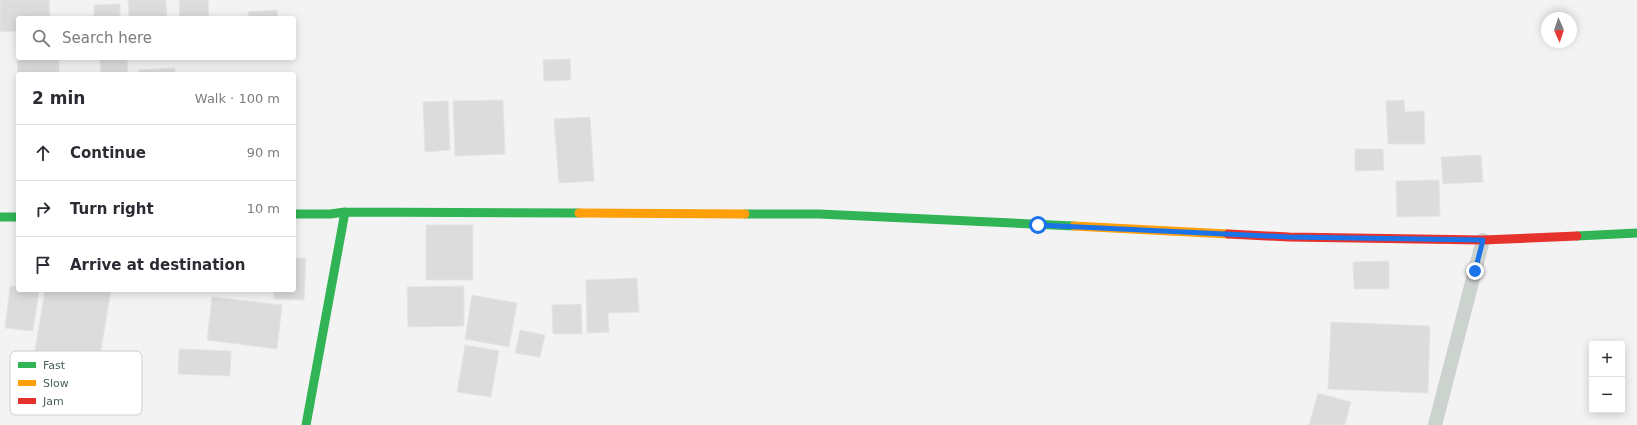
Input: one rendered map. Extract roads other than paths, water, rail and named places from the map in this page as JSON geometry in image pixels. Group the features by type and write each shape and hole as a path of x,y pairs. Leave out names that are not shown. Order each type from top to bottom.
{"street":[{"path":"306,425 345,212"},
{"path":"296,214 330,214 345,212 819,214 1289,237 1483,240 1637,233"},
{"path":"0,217 16,217"}],"lane":[{"path":"1435,425 1483,240"}]}
